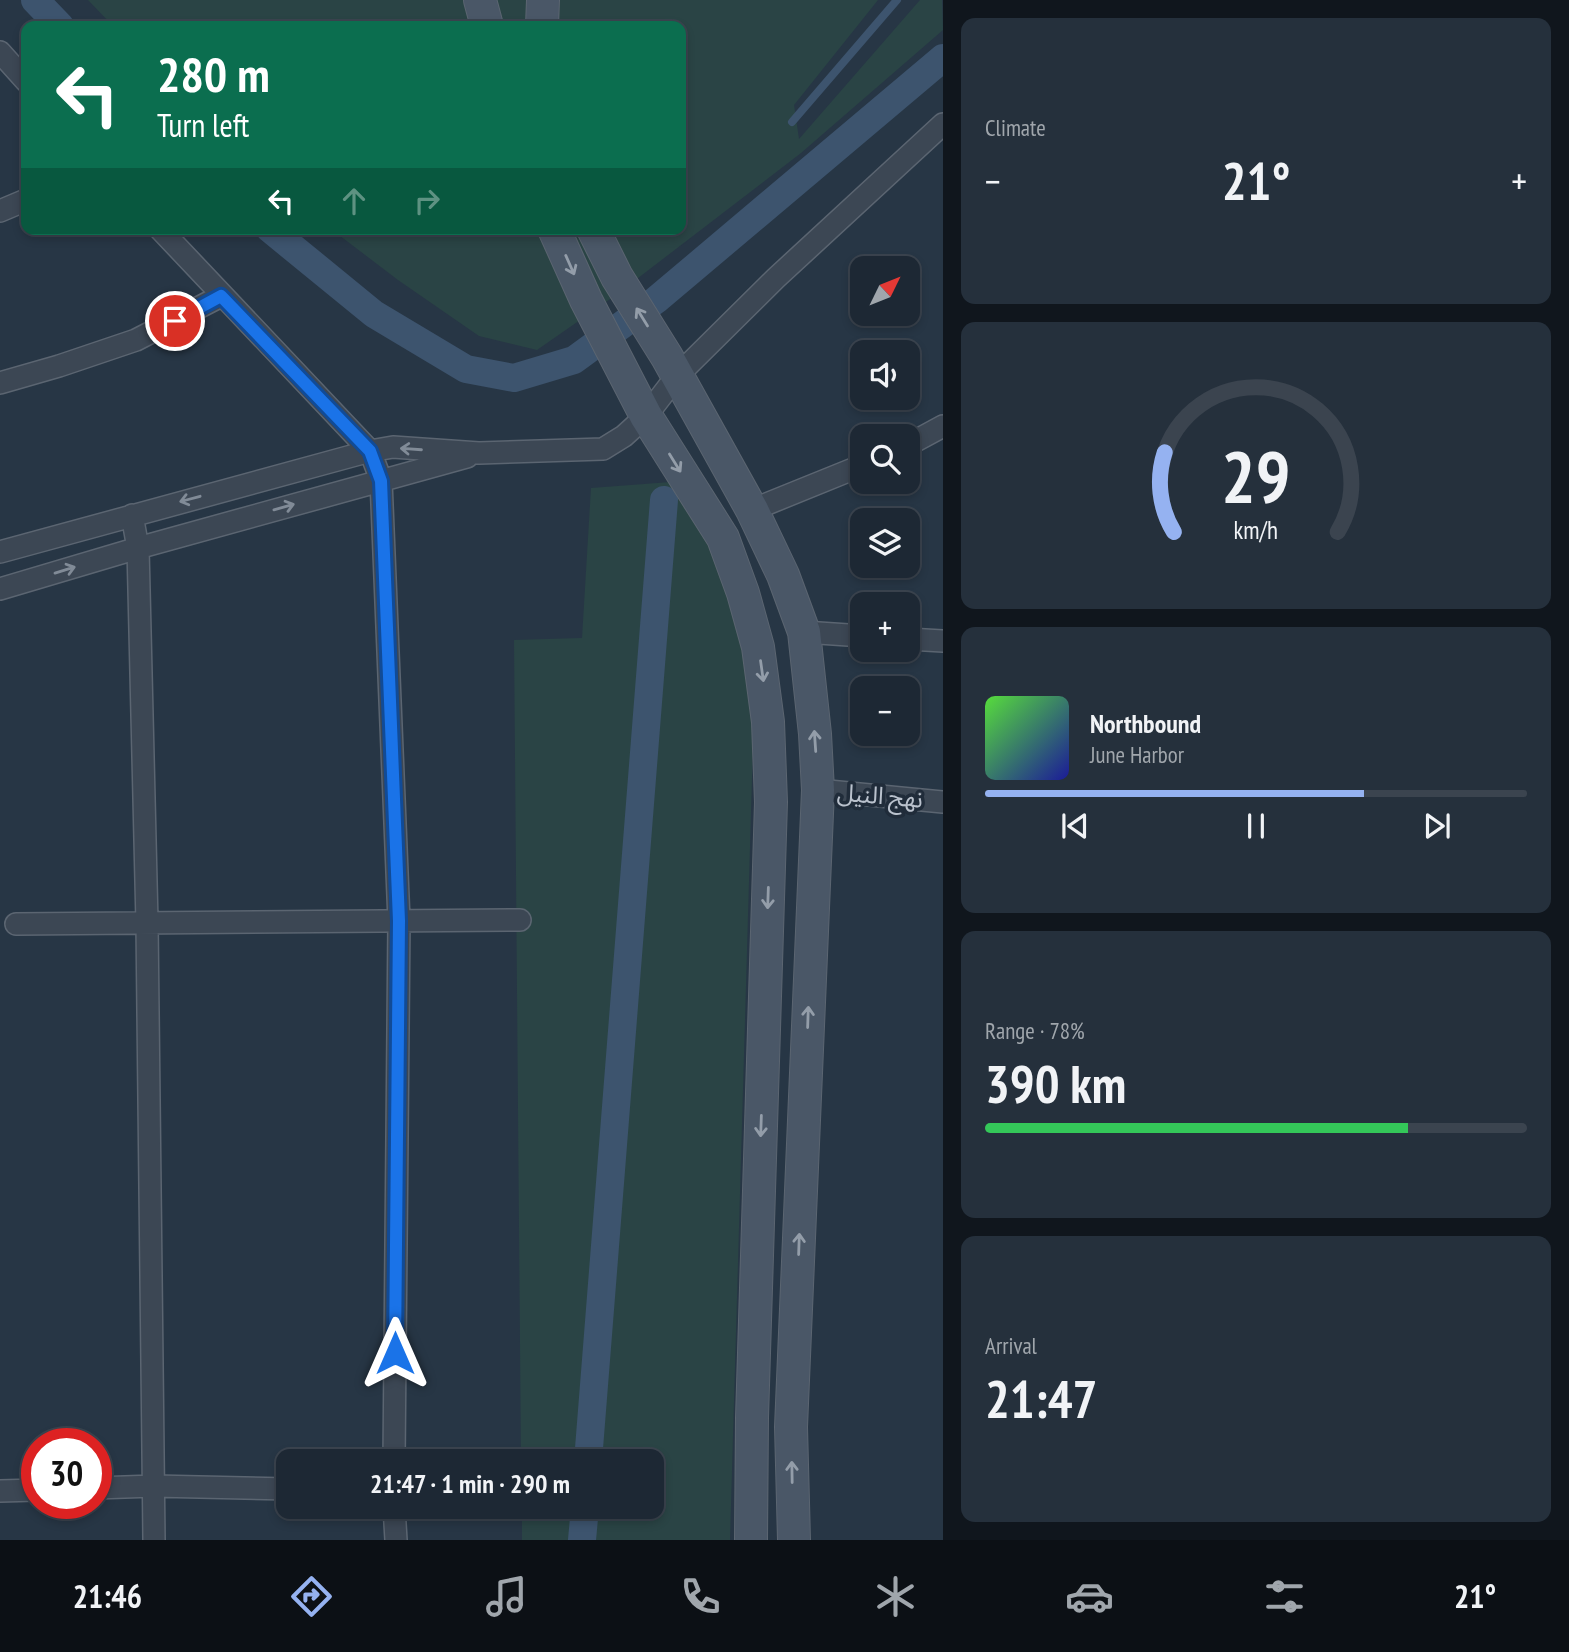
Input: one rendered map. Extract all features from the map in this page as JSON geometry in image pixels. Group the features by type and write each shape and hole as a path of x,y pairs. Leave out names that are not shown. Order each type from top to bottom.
{"street":[{"path":"480,0 486,21"},
{"path":"542,21 543,0"},
{"path":"0,52 21,75"},
{"path":"0,552 393,447 479,453 603,449 624,436 646,416 671,367 776,278 943,124"},
{"path":"0,211 21,202"},
{"path":"165,235 370,451 381,481 399,921 394,1449"},
{"path":"557,235 586,300 646,416 723,538 743,593 758,647 768,722 771,802 752,1418 751,1540"},
{"path":"596,235 617,277 752,510 783,575 804,632 818,790 791,1427 794,1540"},
{"path":"0,383 136,340 221,296"},
{"path":"920,438 943,426"},
{"path":"0,589 479,453"},
{"path":"752,510 850,470"},
{"path":"132,515 138,548 147,923 154,1540"},
{"path":"804,632 850,635"},
{"path":"920,640 943,642"},
{"name":"نهج النيل","path":"818,790 943,802"},
{"path":"16,924 520,920"},
{"path":"112,1487 276,1489"},
{"path":"0,1491 21,1490"},
{"path":"395,1519 396,1540"}],"green space":[{"path":"88,0 878,0 794,105 799,139 920,0 942,0 943,30 801,153 616,295 537,350 479,336 339,235 686,235 686,21 108,21"},
{"path":"684,481 729,589 754,708 730,1540 522,1540 522,1519 664,1519 664,1449 521,1449 514,640 582,638 591,488"}],"waterway":[{"path":"35,0 55,21"},
{"path":"792,122 897,0"},
{"path":"277,235 374,314 466,369 514,378 574,360 656,300 943,58"},
{"path":"589,1449 664,500"},
{"path":"582,1540 584,1519"}],"route":[{"path":"175,321 221,296 370,451 381,481 399,921 395,1353"}]}
